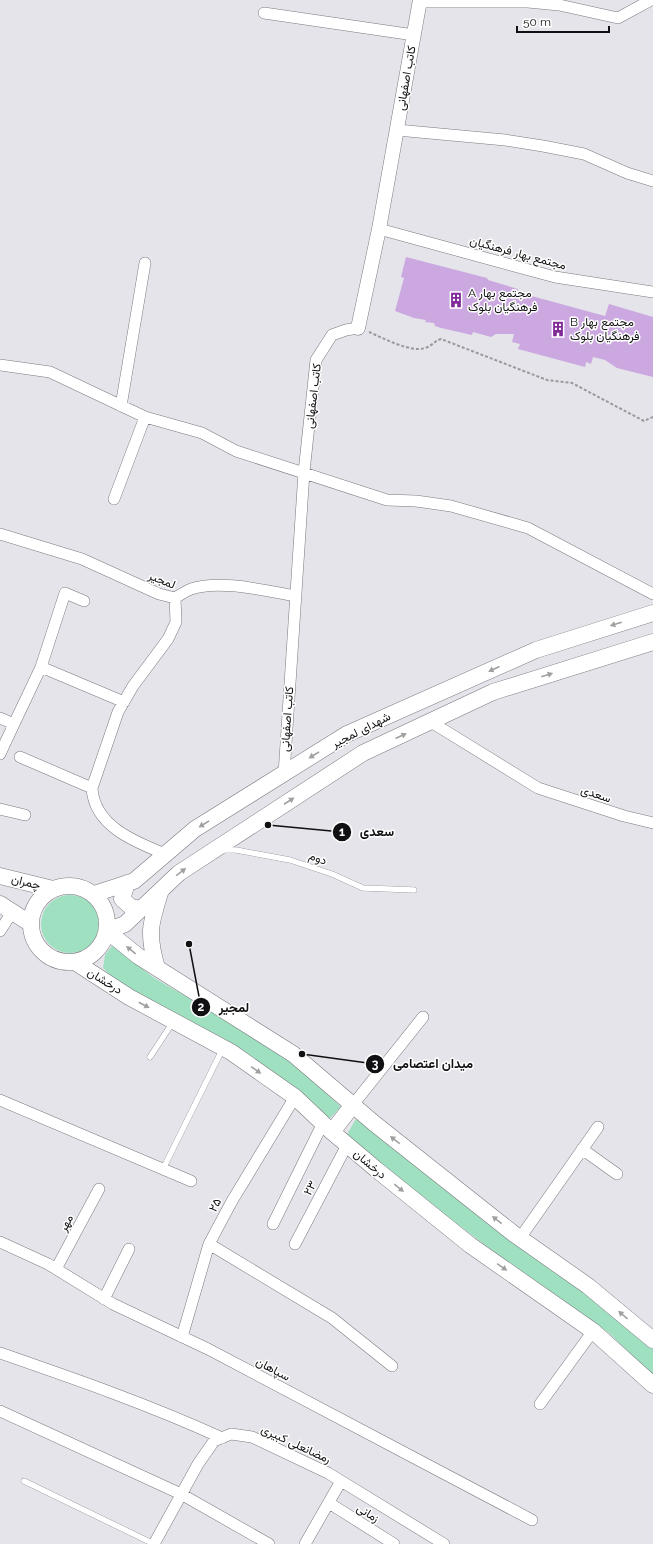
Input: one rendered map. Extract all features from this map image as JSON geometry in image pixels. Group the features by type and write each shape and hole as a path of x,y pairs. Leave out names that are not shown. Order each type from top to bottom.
{"main road":[{"name":"شهدای لمجیر","path":"94,894 134,881 195,829 347,734 536,650 653,613"},
{"name":"شهدای لمجیر","path":"107,931 125,924 179,873 364,753 494,692 653,642"},
{"name":"چمران","path":"0,876 53,889"},
{"path":"127,883 122,899 131,907 140,909"},
{"path":"63,886 74,886 85,889 94,894 106,911 107,931 103,943 96,952 86,959 75,962 62,962 50,957 40,948 33,937 31,924 32,914 37,903 43,895 53,889 63,886"},
{"path":"157,968 151,946 151,924 162,889"},
{"path":"6,908 31,924"},
{"path":"107,931 138,956 293,1054 352,1106 520,1238 588,1286 653,1340"},
{"name":"درخشان","path":"75,962 129,997 223,1048 296,1097 347,1145 470,1245 593,1331 653,1385"},
{"path":"327,1127 352,1106"}],"street":[{"path":"420,1 528,1 559,5 618,18 651,0"},
{"name":"کاتب اصفهانی","path":"284,774 304,472 316,360 332,335 358,328 379,229 420,1"},
{"path":"264,13 414,35"},
{"path":"397,130 505,140 584,154 627,173 653,181"},
{"name":"مجتمع بهار فرهنگیان","path":"379,229 555,277 653,292"},
{"path":"121,406 145,263"},
{"path":"0,365 50,372 145,417 202,433 236,451 387,500 416,501 450,506 528,528 653,594"},
{"path":"114,499 145,417"},
{"name":"لمجیر","path":"0,534 82,559 159,594 175,598 176,622 168,639 133,686 118,712 92,788"},
{"path":"175,598 191,589 212,585 245,588 296,596"},
{"path":"0,754 40,667 65,593 84,601"},
{"path":"40,667 124,702"},
{"path":"0,718 14,724"},
{"name":"سعدی","path":"431,722 538,788 624,816 653,823"},
{"path":"20,758 92,788 93,799 100,814 111,825 122,834 166,854"},
{"path":"0,809 24,815"},
{"path":"0,931 6,908"},
{"path":"352,1106 423,1017"},
{"name":"۲۵","path":"182,1337 209,1244 232,1201 296,1097"},
{"path":"0,1100 190,1182"},
{"path":"272,1224 327,1127"},
{"path":"520,1238 598,1127"},
{"name":"۲۳","path":"295,1244 347,1145"},
{"path":"582,1149 616,1174"},
{"name":"مهر","path":"56,1269 99,1189"},
{"name":"سپاهان","path":"0,1242 56,1269 104,1299 182,1337 532,1520"},
{"path":"209,1244 332,1318 392,1366"},
{"path":"104,1299 129,1249"},
{"path":"540,1404 593,1331"},
{"path":"0,1353 100,1387 222,1438"},
{"path":"0,1412 181,1494 269,1544"},
{"name":"رمضانعلی کبیری","path":"222,1438 231,1434 252,1437 328,1473 444,1544"},
{"path":"154,1544 198,1464 214,1441 222,1438"},
{"path":"305,1544 341,1482"},
{"name":"زمانی","path":"329,1503 394,1544"}],"lane":[{"name":"دوم","path":"213,851 236,850 290,860 332,874 363,888 414,890"},
{"path":"150,1057 174,1021"},
{"path":"162,1170 223,1048"},
{"path":"24,1481 154,1544"}],"path":[{"path":"358,328 415,350 427,348 434,341 441,339 547,380 572,383 644,421 653,417"}],"green space":[{"path":"70,895 81,897 94,908 97,913 99,924 97,935 86,948 81,951 70,953 59,951 46,940 43,935 41,924 43,913 54,900 59,897"},
{"path":"112,946 156,979 263,1041 294,1065 341,1107 327,1121 249,1055 223,1038 168,1011 114,979 103,968 105,955"},
{"path":"356,1119 626,1325 653,1349 653,1376 609,1333 485,1245 391,1174 346,1136"}],"building":[{"path":"406,257 487,278 488,280 518,289 517,292 605,316 609,304 653,317 653,377 617,368 605,360 593,357 591,364 586,362 585,367 518,349 520,344 512,342 514,334 496,334 491,337 473,332 472,335 441,328 435,326 434,323 425,322 426,320 414,318 395,311 404,278 401,277"}],"place":[{"name":"A مجتمع بهار فرهنگیان بلوک","path":"456,300"},
{"name":"B مجتمع بهار فرهنگیان بلوک","path":"558,329"},
{"name":"سعدی","path":"268,825"},
{"name":"لمجیر","path":"189,944"},
{"name":"میدان اعتصامی","path":"302,1054"}]}
